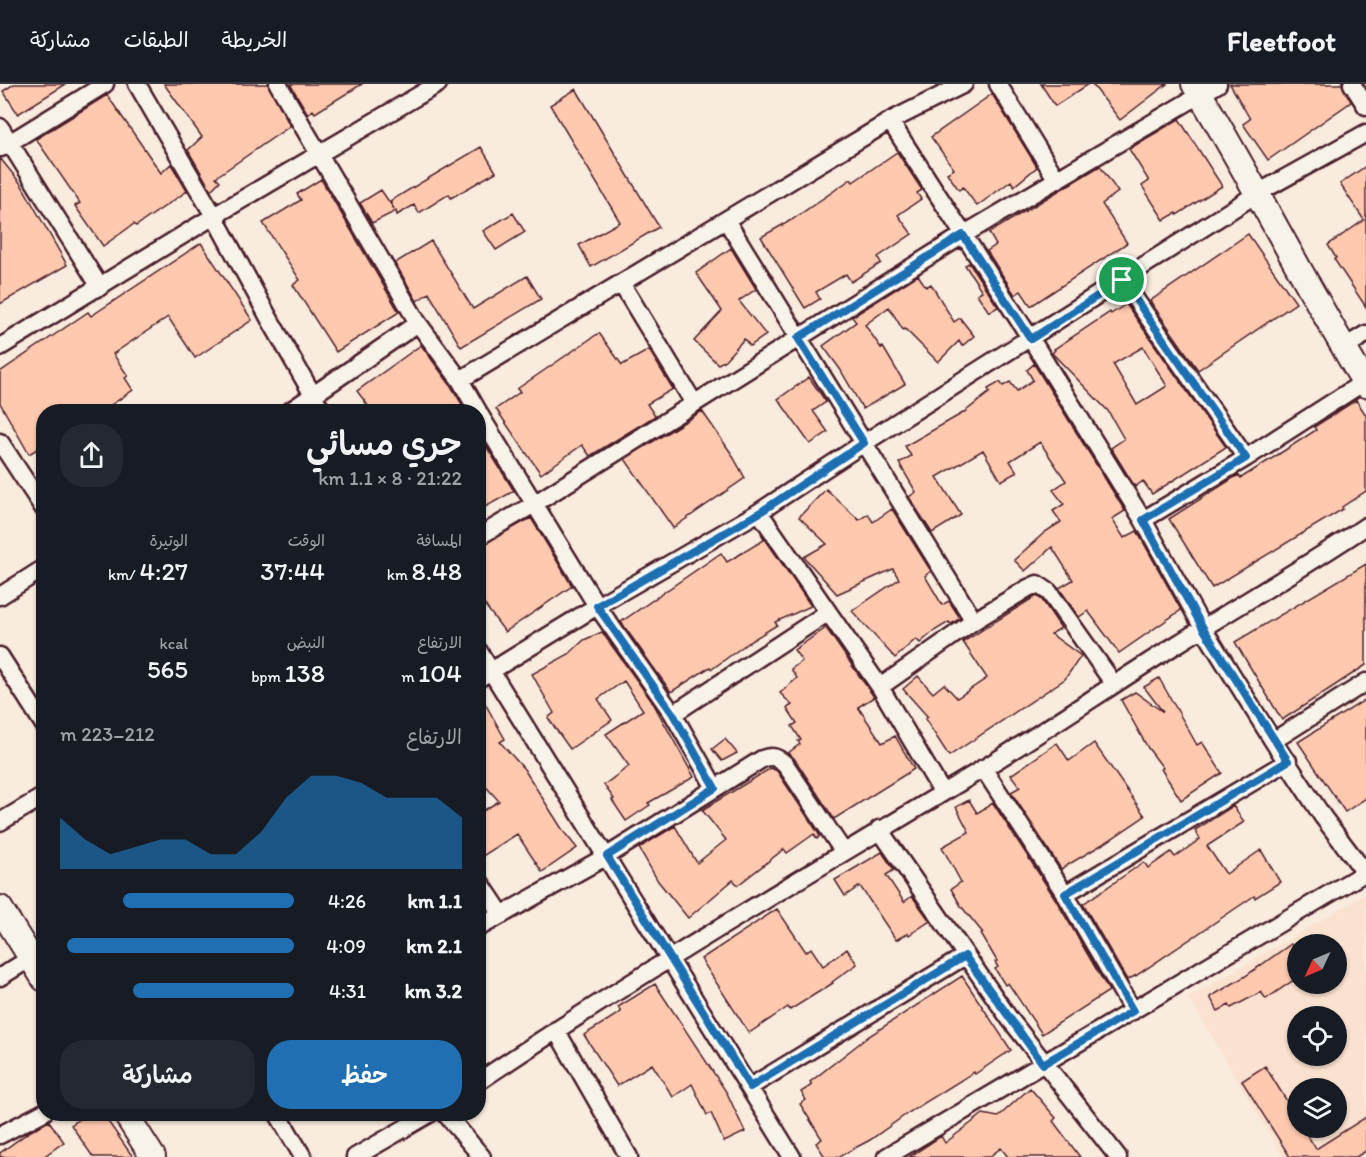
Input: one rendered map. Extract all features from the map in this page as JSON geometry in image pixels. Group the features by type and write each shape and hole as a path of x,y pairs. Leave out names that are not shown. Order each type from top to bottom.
{"street":[{"path":"5,145 105,84"},
{"path":"137,84 214,216 318,404 418,323"},
{"path":"278,84 418,323 460,380 474,404"},
{"path":"0,347 214,216 438,84"},
{"path":"460,380 890,121 964,84"},
{"path":"998,84 1057,180"},
{"path":"1352,84 1366,106"},
{"path":"486,532 963,235 1205,88 1258,193 1343,348 1365,383 1143,520"},
{"path":"886,1157 1366,873 1323,817 1273,741 1203,628 1143,520 1031,339 890,121"},
{"path":"0,127 5,145 100,287"},
{"path":"486,673 597,606 759,513 864,443 1258,193 1366,134"},
{"path":"726,220 974,621"},
{"path":"1122,280 1246,458"},
{"path":"621,283 694,403"},
{"path":"1343,348 1366,334"},
{"path":"486,425 597,606 673,714 715,788"},
{"path":"0,442 36,497"},
{"path":"759,513 880,687 942,792"},
{"path":"486,1077 670,958 879,829 983,768 1203,628 1311,563 1366,526"},
{"path":"0,596 36,573"},
{"path":"880,687 974,621 1037,584 1049,592 1114,684"},
{"path":"673,714 827,613"},
{"path":"0,656 36,712"},
{"path":"486,675 607,856 792,1157"},
{"path":"1273,741 1366,682"},
{"path":"486,924 607,856 770,756 778,757 785,764 843,852"},
{"path":"1065,894 1288,761"},
{"path":"983,768 1065,894 1133,1011"},
{"path":"0,822 36,801"},
{"path":"879,829 965,956 1043,1064 1114,1156"},
{"path":"486,891 502,915"},
{"path":"0,908 36,953"},
{"path":"0,977 36,955"},
{"path":"750,1087 965,956"},
{"path":"556,1030 629,1157"},
{"path":"0,1135 36,1116"},
{"path":"130,1121 153,1157"},
{"path":"282,1121 303,1157"},
{"path":"355,1157 417,1121"},
{"path":"452,1121 482,1157"}],"shaded area":[{"path":"1366,894 1366,1147 1349,1157 1283,1157 1189,998 1287,940 1287,994 1347,994 1347,934 1298,934"}],"building":[{"path":"14,84 66,84 18,114 3,91"},
{"path":"164,84 268,84 290,126 216,177 220,181 211,190 188,150 202,137"},
{"path":"290,84 362,84 315,113 313,110 308,114"},
{"path":"1041,84 1089,84 1055,106"},
{"path":"1092,84 1167,84 1120,120"},
{"path":"1230,84 1342,84 1351,102 1268,160 1243,124 1250,119"},
{"path":"576,89 659,227 591,267 579,245 620,222 550,105"},
{"path":"992,94 1037,167 1014,186 1011,181 977,206 963,187 959,190 947,173 954,169 931,137"},
{"path":"107,95 161,173 171,164 187,191 103,246 75,206 80,203 36,139"},
{"path":"1179,119 1222,186 1177,215 1176,213 1164,220 1142,186 1149,181 1129,149"},
{"path":"481,147 496,172 451,198 449,194 419,213 414,205 397,215 396,211 372,223 360,203 381,190 394,209 390,201"},
{"path":"897,152 922,190 917,193 921,199 898,215 912,234 878,257 881,263 851,282 846,274 816,292 820,299 805,308 761,237 793,219 851,179 853,182"},
{"path":"0,158 21,184 67,265 0,304"},
{"path":"1100,166 1118,192 1102,204 1127,243 1031,306 1021,291 1015,295 987,251 996,245 989,233"},
{"path":"1366,166 1366,307 1334,259 1336,258 1328,245 1364,220 1340,184"},
{"path":"321,179 399,312 336,352 293,285 300,280 263,223 301,200 297,194"},
{"path":"513,213 525,232 496,250 483,231"},
{"path":"1248,234 1296,303 1198,370 1150,301"},
{"path":"431,241 473,309 527,276 541,299 461,347 429,293 417,301 395,263"},
{"path":"201,243 252,320 195,358 168,317 113,354 128,376 125,378 133,390 112,404 36,404 36,450 29,454 0,403 0,372 88,312 91,316"},
{"path":"731,248 756,289 739,301 766,335 750,346 744,339 724,361 718,364 694,341 722,311 696,273"},
{"path":"969,263 998,307 989,312 977,294 982,291 965,265"},
{"path":"918,275 926,287 931,284 954,322 960,318 974,336 962,346 959,341 938,362 905,329 903,330 889,307 865,325 881,348 883,347 905,384 863,409 840,369 823,346 856,322 852,317"},
{"path":"1126,304 1226,447 1152,494 1143,481 1135,487 1111,448 1124,439 1108,411 1052,353 1054,349 1110,312 1111,314","holes":["1143,347 1167,386 1137,405 1113,364"]},
{"path":"599,333 622,365 649,350 673,389 647,404 655,416 590,456 582,445 541,474 496,409 520,392 517,389"},
{"path":"421,345 462,404 367,404 357,391"},
{"path":"1034,364 1125,511 1112,519 1124,538 1137,531 1181,610 1119,653 1088,611 1079,617 1059,588 1073,580 1052,547 1025,571 1014,560 1045,532 1061,522 1053,511 1064,504 1053,490 1066,481 1040,442 1010,461 1017,472 1001,481 983,450 937,477 961,515 932,533 909,497 916,492 899,463 911,456 905,446 963,413 990,392 988,389 1000,382 1003,386 1010,382 1017,391 1033,380 1027,370"},
{"path":"809,377 826,402 813,411 828,432 810,444 778,399"},
{"path":"1356,400 1366,415 1366,491 1342,507 1343,509 1212,588 1169,519 1238,475 1241,478 1279,454 1316,430 1314,427"},
{"path":"702,411 745,478 673,528 625,459"},
{"path":"486,446 514,491 486,507"},
{"path":"826,489 859,520 868,514 873,522 892,509 931,571 925,576 942,605 949,601 960,618 934,631 920,643 916,639 895,658 852,611 899,579 893,569 837,594 804,557 827,544 799,517"},
{"path":"531,518 572,586 505,632 486,607 486,543"},
{"path":"761,533 811,606 775,622 777,625 712,669 710,667 671,692 621,622 721,553 727,562 764,540"},
{"path":"1366,564 1366,665 1282,720 1235,642"},
{"path":"1036,596 1042,600 1061,628 1051,634 1081,656 1065,679 949,756 925,719 928,717 903,689 918,676 933,693 944,684 957,698 987,678 963,642"},
{"path":"826,628 874,697 858,707 882,743 895,736 914,769 834,819 794,758 788,753 800,744 798,741 801,740 792,726 797,723 787,708 792,705 780,693 797,678 791,669 802,661 794,650"},
{"path":"602,632 653,703 694,777 648,803 650,805 626,821 604,785 629,766 606,734 643,710 624,681 598,699 612,720 570,749 548,718 554,713 532,674 569,654 584,640"},
{"path":"1159,678 1197,745 1202,742 1222,773 1181,800 1121,700 1135,692 1163,712 1144,687"},
{"path":"1366,699 1366,798 1345,812 1298,742"},
{"path":"486,705 505,739 500,742 524,769 564,832 577,848 542,872 517,834 486,854 486,809 499,801 486,787"},
{"path":"725,739 737,753 722,761 712,749"},
{"path":"1057,743 1069,761 1094,743 1145,816 1061,869 1011,792 1020,787 1011,775"},
{"path":"771,768 777,771 820,836 817,839 814,834 787,853 784,849 738,885 733,880 688,918 658,881 639,848 675,826 697,863 726,840 702,810"},
{"path":"969,800 977,813 993,803 1056,900 1109,991 1042,1034 1008,983 1005,985 995,969 998,967 995,962 997,961 981,934 983,933 961,906 951,889 961,882 942,847 969,832 956,807"},
{"path":"1233,806 1244,822 1207,846 1226,874 1261,850 1280,882 1255,898 1254,896 1127,980 1083,904 1144,862 1148,868 1171,852 1175,857 1200,839 1195,830"},
{"path":"882,852 894,870 886,875 904,902 912,896 930,921 909,935 908,933 896,940 860,886 845,896 835,880"},
{"path":"777,909 806,952 811,948 823,966 847,949 857,964 833,983 790,1010 788,1007 749,1033 701,959"},
{"path":"1287,947 1287,985 1266,999 1261,992 1231,1008 1229,1005 1218,1011 1210,997 1244,977"},
{"path":"962,976 1011,1050 908,1113 870,1140 838,1157 825,1157 816,1143 822,1139 800,1104 806,1100 801,1092 812,1085 810,1082 869,1036"},
{"path":"655,984 727,1093 745,1132 724,1142 711,1113 707,1115 692,1084 673,1097 652,1064 617,1086 584,1035 621,1012 618,1007"},
{"path":"1265,1066 1287,1101 1287,1138 1309,1138 1316,1149 1333,1138 1347,1138 1347,1129 1366,1117 1366,1151 1356,1157 1290,1157 1242,1081"},
{"path":"1030,1088 1056,1118 1053,1121 1080,1157 1008,1157 1001,1148 989,1157 909,1157 941,1136 945,1143 983,1114 998,1117"},
{"path":"49,1121 64,1142 43,1157 0,1157 0,1153"},
{"path":"77,1121 108,1121 133,1157 93,1157 71,1125"}],"route":[{"path":"963,235 1031,339 1122,280 1246,458 1143,520 1203,628 1273,741 1288,761 1065,894 1133,1011 1043,1064 965,956 750,1087 607,856 715,788 673,714 597,606 759,513 864,443 798,338 963,235"}]}
